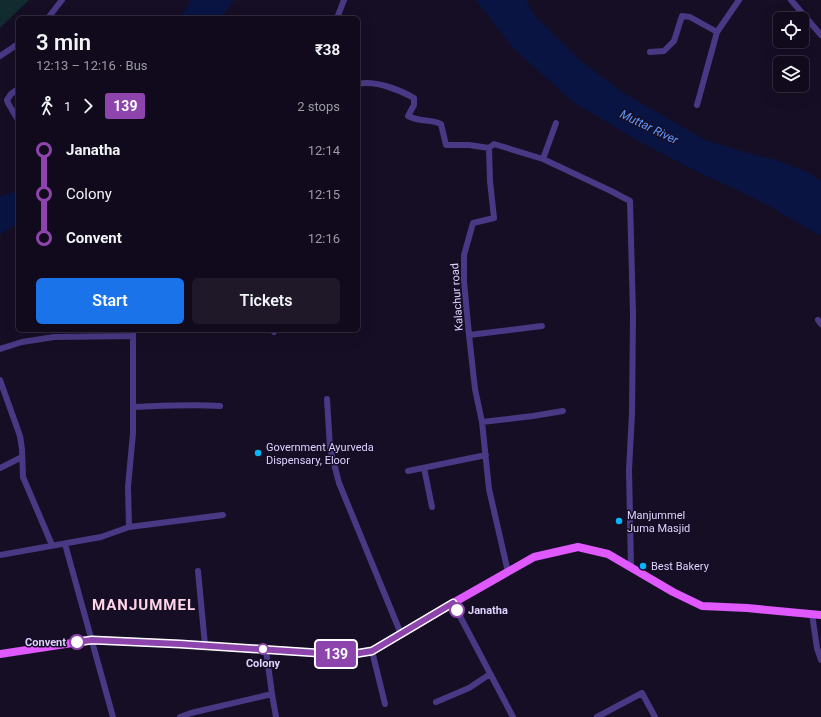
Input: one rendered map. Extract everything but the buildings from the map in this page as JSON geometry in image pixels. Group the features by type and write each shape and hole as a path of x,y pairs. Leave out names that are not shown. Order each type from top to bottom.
{"main road":[{"path":"0,654 92,640 205,645 348,655 372,651 534,557 578,547 608,554 673,592 702,606 747,608 821,615"}],"street":[{"path":"50,16 62,0"},
{"path":"337,16 344,0"},
{"path":"697,105 717,32 739,0"},
{"path":"791,0 821,35"},
{"path":"650,52 664,51 674,41 682,16 690,17 717,32"},
{"path":"0,56 16,45"},
{"path":"360,84 374,83 402,92 414,98 414,105 408,116 415,120 434,121 442,124 446,145 468,145 489,148 494,144 543,160 630,201 633,295 632,434 629,470 630,568"},
{"path":"16,90 11,94 8,104 16,117"},
{"path":"543,160 556,123"},
{"name":"Kalachur road","path":"489,148 490,181 494,218 473,223 464,255 464,281 475,389 482,422 489,489 508,572"},
{"path":"469,336 542,326"},
{"path":"0,349 22,342 54,337 132,333 133,433 128,487 129,527"},
{"path":"0,380 20,436 23,477 52,545"},
{"path":"327,399 330,448 339,483 401,634"},
{"path":"133,406 179,406 197,404 220,406"},
{"path":"482,422 533,416 563,410"},
{"path":"408,471 486,455"},
{"path":"0,468 22,457"},
{"path":"424,468 432,507"},
{"path":"0,555 101,537 129,527 224,514"},
{"path":"65,544 113,717"},
{"path":"198,571 205,645"},
{"path":"453,603 513,717"},
{"path":"812,614 821,660"},
{"path":"266,650 276,717"},
{"path":"372,651 385,704"},
{"path":"436,702 469,688 490,674"},
{"path":"180,717 191,713 272,694"},
{"path":"597,717 642,694 655,717"}],"green space":[{"path":"0,0 29,0 0,28"}],"water":[{"path":"191,0 234,0 222,16 181,16"},
{"name":"Muttar River","path":"476,0 526,0 534,15 581,61 622,92 705,140 773,159 808,172 821,181 821,236 767,205 640,142 573,102 513,48"},
{"path":"16,191 16,225 0,234 0,197"}],"bus line":[{"name":"139","path":"77,642 92,640 180,644 348,655 372,651 453,603 457,610"}],"place":[{"name":"Government Ayurveda Dispensary, Eloor","path":"258,453"},
{"name":"Manjummel Juma Masjid","path":"619,521"},
{"name":"Best Bakery","path":"643,566"},
{"name":"Janatha","path":"457,610"},
{"name":"Convent","path":"77,642"},
{"name":"Colony","path":"263,649"}],"district":[{"name":"MANJUMMEL","path":"144,605"}]}
